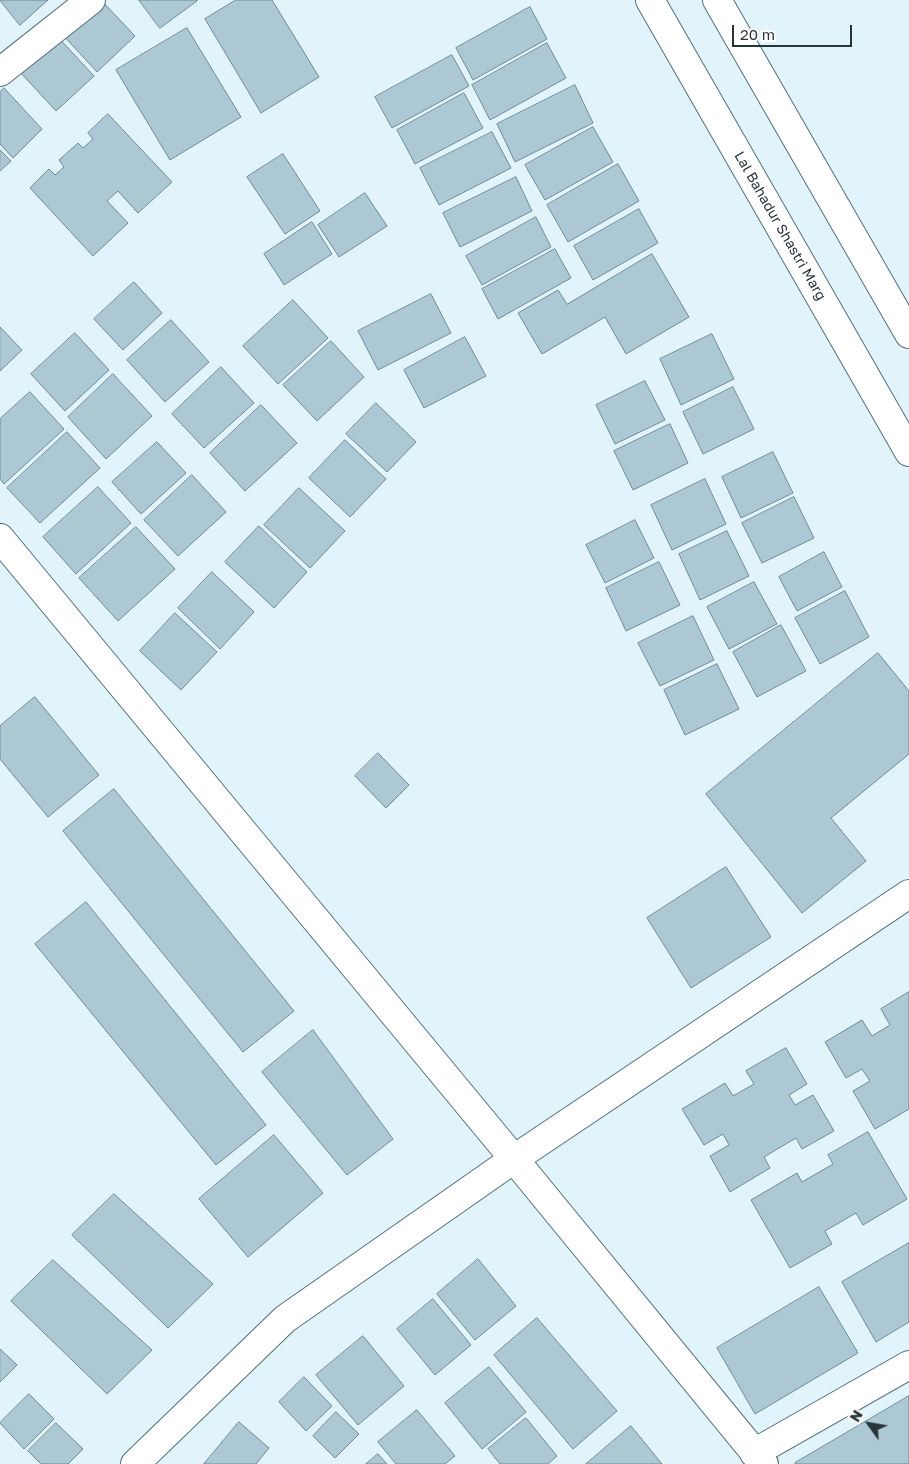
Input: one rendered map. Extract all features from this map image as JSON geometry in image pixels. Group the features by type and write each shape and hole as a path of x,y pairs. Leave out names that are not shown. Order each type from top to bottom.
{"main road":[{"path":"0,72 91,0"},
{"name":"Lal Bahadur Shastri Marg","path":"650,0 909,452"},
{"path":"717,0 909,334"},
{"path":"2,543 514,1159 759,1458 909,1365"},
{"path":"135,1464 285,1319 514,1159 909,894"}],"building":[{"path":"0,0 48,0 20,25"},
{"path":"101,0 135,36 97,72 61,33"},
{"path":"139,0 197,0 197,1 160,28"},
{"path":"236,0 272,0 319,77 261,113 205,19"},
{"path":"530,7 547,39 473,80 456,48"},
{"path":"187,28 241,117 170,160 116,70"},
{"path":"56,35 94,76 56,111 19,71"},
{"path":"547,43 566,78 490,120 472,85"},
{"path":"452,55 469,86 392,128 375,97"},
{"path":"575,85 593,123 515,162 497,124"},
{"path":"4,88 42,129 13,158 0,144 0,92"},
{"path":"464,93 483,128 415,164 397,130"},
{"path":"108,114 172,182 138,213 118,191 107,201 128,223 93,256 30,188 49,169 55,175 64,167 59,160 78,143 83,148 93,139 88,133"},
{"path":"593,127 613,162 545,200 525,165"},
{"path":"492,132 511,168 439,205 420,168"},
{"path":"0,150 11,161 0,171"},
{"path":"283,154 320,211 285,234 247,177"},
{"path":"618,164 639,201 568,242 547,205"},
{"path":"516,177 532,211 460,247 443,213"},
{"path":"365,193 387,226 339,257 318,225"},
{"path":"639,209 658,243 593,280 574,246"},
{"path":"536,217 551,247 482,285 466,256"},
{"path":"312,222 332,254 284,285 264,254"},
{"path":"555,249 571,278 498,319 482,289"},
{"path":"652,254 689,317 626,354 605,317 542,354 518,313 558,290 567,304"},
{"path":"134,282 162,313 123,350 94,319"},
{"path":"431,294 451,333 378,370 358,331"},
{"path":"293,300 328,338 278,384 243,346"},
{"path":"171,320 209,362 165,402 127,360"},
{"path":"0,327 22,350 0,371"},
{"path":"75,333 109,370 65,411 31,374"},
{"path":"712,334 734,379 681,405 660,359"},
{"path":"465,337 486,376 424,408 404,370"},
{"path":"331,341 364,377 317,421 283,385"},
{"path":"221,367 254,403 204,448 172,414"},
{"path":"113,374 152,416 106,459 68,417"},
{"path":"645,381 665,420 615,444 596,405"},
{"path":"733,387 754,429 703,454 683,412"},
{"path":"30,392 64,429 4,484 0,479 0,419"},
{"path":"376,403 416,442 387,472 346,434"},
{"path":"261,405 297,443 245,491 210,453"},
{"path":"670,424 688,463 633,490 614,451"},
{"path":"67,432 100,468 40,523 7,488"},
{"path":"345,440 386,479 350,517 309,478"},
{"path":"157,442 186,473 141,514 112,482"},
{"path":"773,452 793,493 741,518 722,477"},
{"path":"192,475 226,512 178,556 144,520"},
{"path":"705,479 726,524 672,550 651,505"},
{"path":"98,487 131,523 76,574 43,537"},
{"path":"299,488 345,531 310,568 264,525"},
{"path":"794,497 814,538 762,563 742,523"},
{"path":"635,520 654,558 605,583 586,545"},
{"path":"259,526 307,572 274,608 225,562"},
{"path":"136,527 175,569 118,621 79,578"},
{"path":"727,531 749,576 700,600 679,554"},
{"path":"824,552 842,587 797,611 779,577"},
{"path":"659,562 680,605 626,631 606,588"},
{"path":"212,572 254,612 220,649 178,608"},
{"path":"754,582 777,624 729,649 707,607"},
{"path":"845,591 869,637 820,664 795,618"},
{"path":"175,613 217,652 181,690 140,651"},
{"path":"693,616 714,660 660,686 638,643"},
{"path":"781,625 806,671 757,697 733,652"},
{"path":"878,653 909,691 909,754 831,818 866,861 802,913 706,794"},
{"path":"717,664 739,709 685,735 664,690"},
{"path":"35,697 99,775 48,817 0,759 0,726"},
{"path":"378,753 409,785 386,808 355,776"},
{"path":"114,789 294,1011 243,1052 63,831"},
{"path":"726,867 771,937 691,988 647,918"},
{"path":"86,902 266,1125 216,1165 35,944"},
{"path":"909,992 909,1109 875,1129 853,1091 870,1081 862,1069 846,1078 825,1042 862,1020 872,1036 890,1025 881,1009"},
{"path":"313,1030 393,1139 347,1175 262,1072"},
{"path":"786,1048 807,1084 789,1095 795,1105 813,1095 834,1131 802,1149 796,1138 764,1157 770,1168 730,1192 710,1156 729,1145 723,1134 704,1145 682,1109 725,1083 733,1096 754,1084 746,1071"},
{"path":"868,1132 907,1199 863,1225 856,1213 825,1231 832,1244 790,1268 751,1200 797,1173 802,1182 833,1164 828,1155"},
{"path":"274,1135 323,1193 248,1257 199,1199"},
{"path":"114,1194 213,1284 168,1328 72,1235"},
{"path":"909,1243 909,1322 876,1342 842,1282"},
{"path":"478,1259 516,1306 475,1340 437,1294"},
{"path":"53,1260 152,1350 107,1394 11,1301"},
{"path":"819,1287 858,1353 755,1414 717,1348"},
{"path":"433,1299 471,1345 435,1375 397,1329"},
{"path":"537,1318 617,1411 573,1449 494,1355"},
{"path":"363,1336 404,1386 358,1425 316,1375"},
{"path":"0,1349 17,1365 0,1382"},
{"path":"489,1367 526,1412 482,1449 445,1403"},
{"path":"304,1377 332,1406 306,1431 279,1402"},
{"path":"29,1394 54,1419 24,1449 0,1423"},
{"path":"909,1396 909,1464 795,1464 795,1463"},
{"path":"417,1410 455,1456 445,1464 396,1464 378,1442"},
{"path":"336,1412 359,1434 335,1458 313,1436"},
{"path":"526,1418 557,1456 548,1464 500,1464 488,1449"},
{"path":"239,1422 269,1448 256,1464 204,1464"},
{"path":"56,1423 83,1449 68,1464 41,1464 28,1451"},
{"path":"631,1426 662,1464 586,1464"},
{"path":"378,1454 387,1464 366,1464"}]}
